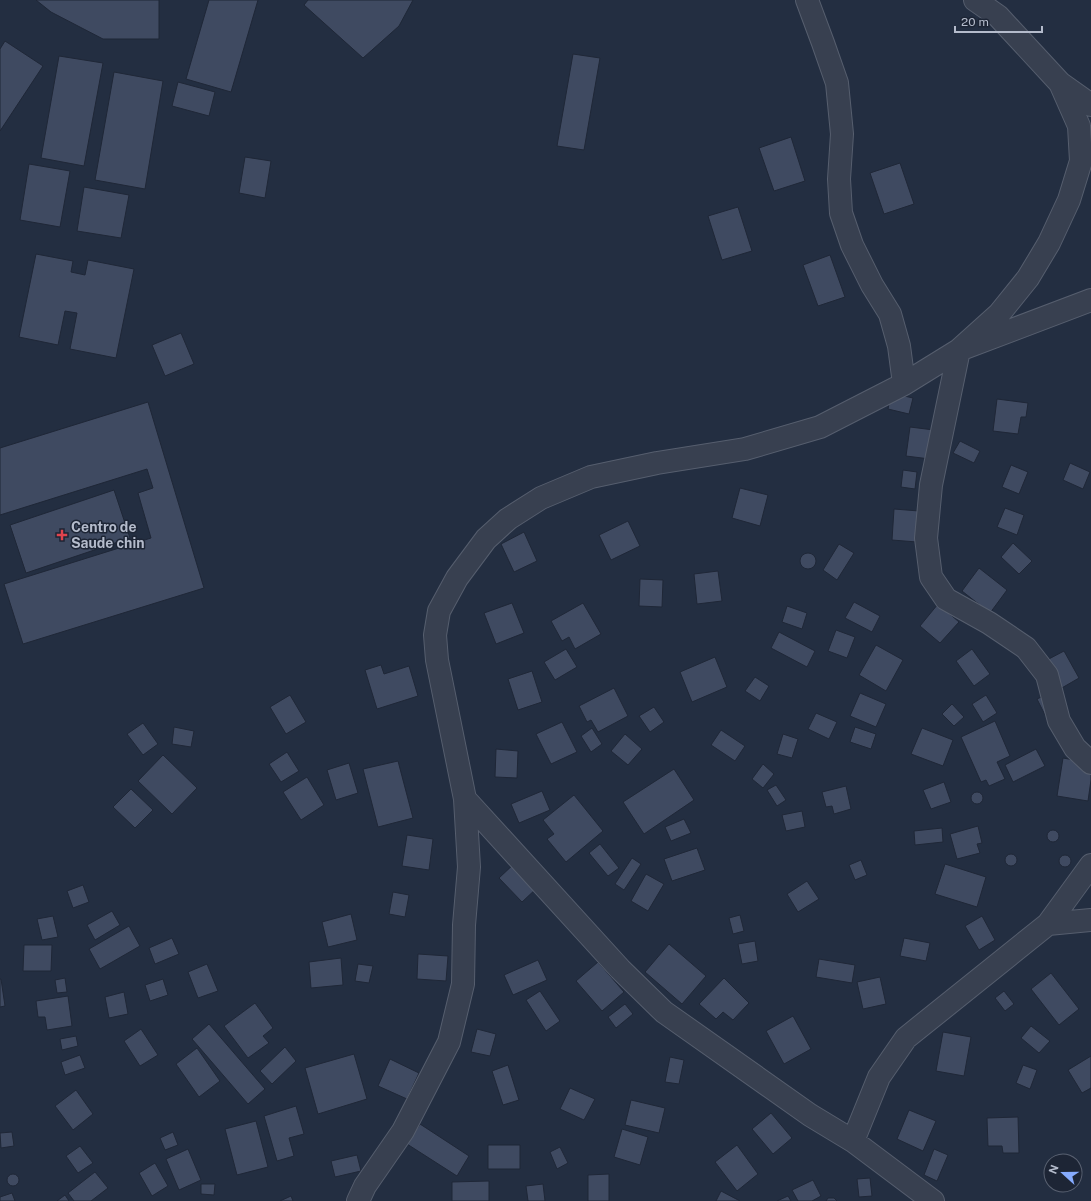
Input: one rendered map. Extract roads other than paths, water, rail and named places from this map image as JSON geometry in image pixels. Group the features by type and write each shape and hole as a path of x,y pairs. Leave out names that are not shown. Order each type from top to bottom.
{"street":[{"path":"807,0 824,43 837,83 842,134 839,178 841,213 852,245 872,285 890,314 899,346 904,384"},
{"path":"975,0 998,16 1060,83 1091,105"},
{"path":"358,1201 365,1186 403,1131 449,1042 463,984 464,925 469,867 465,798 437,660 435,635 439,611 457,578 486,539 508,519 541,498 591,478 657,463 745,449 820,427 904,384 959,350 999,314 1028,278 1049,243 1069,200 1081,161 1079,126 1060,83"},
{"path":"959,350 1091,300"},
{"path":"959,350 931,485 926,538 931,577 946,599 989,623 1026,648 1047,675 1059,721 1075,748 1091,763"},
{"path":"465,798 620,969 664,1012 810,1115 853,1141 933,1201"},
{"path":"853,1141 879,1077 906,1038 1048,924 1091,865"},
{"path":"1048,924 1091,920"}],"place":[{"name":"Centro de Saude chin","path":"62,535"}]}
